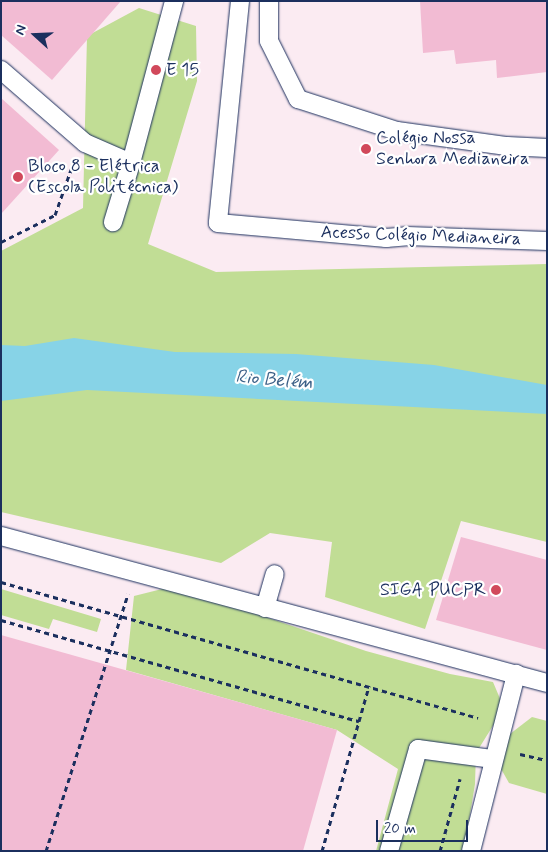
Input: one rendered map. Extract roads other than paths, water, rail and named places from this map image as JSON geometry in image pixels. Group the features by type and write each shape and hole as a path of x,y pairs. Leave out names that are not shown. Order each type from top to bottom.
{"lane":[{"path":"112,222 131,163 174,1"},
{"name":"Acesso Colégio Medianeira","path":"240,1 218,223 386,238 407,236 547,241"},
{"path":"269,1 269,41 298,98 397,131 507,146 547,148"},
{"path":"1,70 85,143 131,163"},
{"path":"1,536 136,574 547,683"},
{"path":"265,608 275,574"},
{"path":"474,850 493,759 516,674"},
{"path":"389,851 418,749 493,759"}],"water":[{"name":"Rio Belém","path":"74,338 175,352 296,354 434,365 547,385 547,414 87,390 1,401 1,345 25,346"}],"place":[{"name":"E 15","path":"156,70"},
{"name":"Colégio Nossa Senhora Medianeira","path":"366,149"},
{"name":"Bloco 8 - Elétrica (Escola Politécnica)","path":"18,177"},
{"name":"SIGA PUCPR","path":"496,590"}]}
